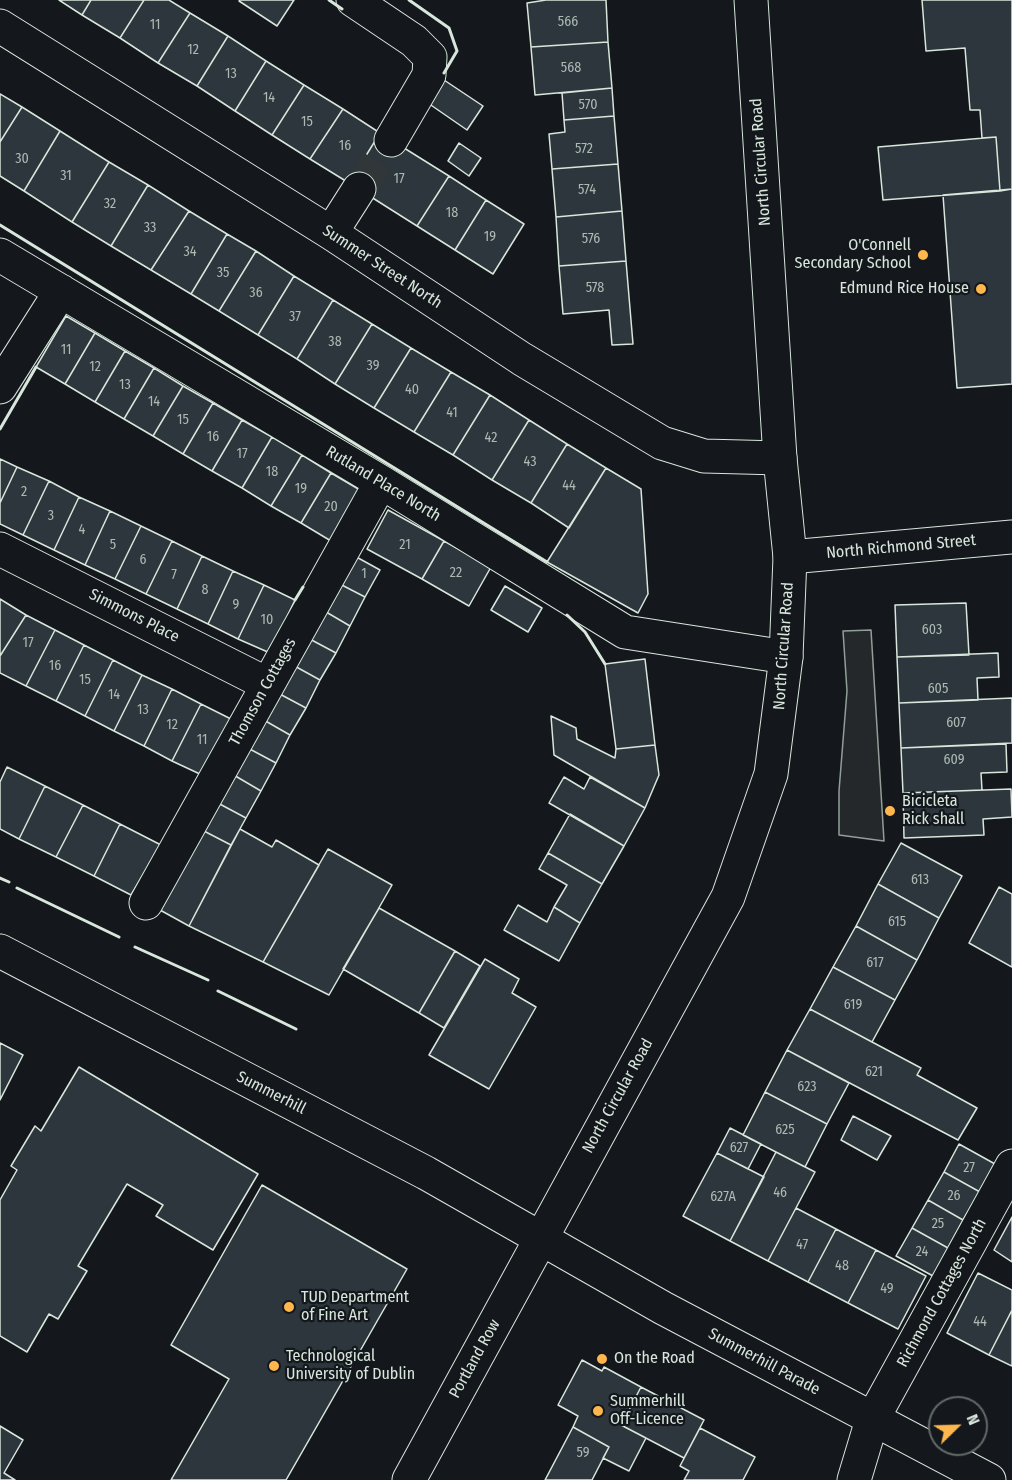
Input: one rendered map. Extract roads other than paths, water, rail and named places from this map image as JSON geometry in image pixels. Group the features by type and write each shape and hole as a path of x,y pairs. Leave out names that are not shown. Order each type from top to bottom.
{"street":[{"path":"353,0 414,41 430,57 429,75 391,140"},
{"name":"North Circular Road","path":"541,1238 728,897 771,774 786,657 790,557 780,458 751,0"},
{"name":"Summer Street North","path":"0,26 331,233 522,358 662,443 704,456 780,458"},
{"path":"331,233 359,189"},
{"name":"Rutland Place North","path":"0,255 381,482 625,632 786,657"},
{"path":"0,387 61,291"},
{"name":"Thomson Cottages","path":"146,903 381,482"},
{"name":"North Richmond Street","path":"790,557 1012,537"},
{"name":"Simmons Place","path":"0,549 267,684"},
{"name":"Summerhill","path":"0,951 426,1173 541,1238"},
{"name":"Richmond Cottages North","path":"854,1480 872,1420 1012,1166"},
{"name":"Summerhill Parade","path":"541,1238 663,1308 989,1480"},
{"name":"Portland Row","path":"409,1480 541,1238"}],"tunnel":[{"path":"359,189 391,140"}],"place":[{"name":"O'Connell Secondary School","path":"923,255"},
{"name":"Edmund Rice House","path":"981,289"},
{"name":"Bicicleta Rick shall","path":"890,811"},
{"name":"TUD Department of Fine Art","path":"289,1307"},
{"name":"On the Road","path":"602,1359"},
{"name":"Technological University of Dublin","path":"274,1366"},
{"name":"Summerhill Off-Licence","path":"598,1411"}]}
